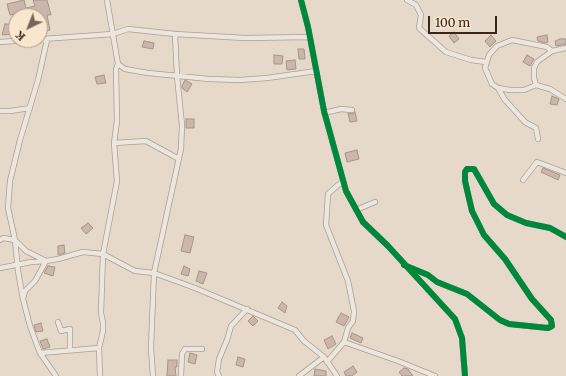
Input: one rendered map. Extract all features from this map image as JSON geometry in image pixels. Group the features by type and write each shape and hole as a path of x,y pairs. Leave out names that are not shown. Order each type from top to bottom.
{"street":[{"path":"100,376 99,348 103,331 101,313 103,254 117,181 114,143 117,121 116,69 118,64 107,0"},
{"path":"301,0 310,37 324,113 346,191 363,222 388,246 455,319 462,338 464,375"},
{"path":"407,0 416,5 421,15 419,28 446,52 471,60 486,62"},
{"path":"48,40 113,34 128,29 175,34 245,38 310,37"},
{"path":"153,376 151,348 154,273 181,149 182,125 177,76 175,34"},
{"path":"552,51 547,48 512,40 497,46 489,55 484,68 492,84 498,88 524,90 536,85 550,89 566,99"},
{"path":"45,48 38,80 20,140 10,181 8,208 15,240 17,265 23,299 30,326 40,353 56,376"},
{"path":"536,85 534,68 537,62 552,51 566,48"},
{"path":"118,64 125,69 148,73 240,80 316,71"},
{"path":"498,88 505,100 525,122 536,128 538,139"},
{"path":"0,111 30,108"},
{"path":"324,113 341,109 352,110"},
{"path":"114,143 146,141 178,159"},
{"path":"523,180 537,162 566,173"},
{"path":"404,265 428,275 438,282 467,294 500,320 509,324 548,328 552,326 551,320 532,299 505,259 484,235 472,211 465,180 465,172 467,169 474,169 494,204 507,215 526,223 550,228 566,237"},
{"path":"327,362 344,342 348,328 353,320 354,311 348,282 326,225 328,194 343,182"},
{"path":"356,210 375,202"},
{"path":"0,240 3,238 15,240 26,252 46,261"},
{"path":"0,268 46,261 83,252 103,254 135,271 154,273 247,309 295,330 304,342 324,357 337,376"},
{"path":"23,299 25,291 35,281 46,261"},
{"path":"219,376 217,372 219,360 231,326 247,309"},
{"path":"58,322 61,331 70,330 70,350"},
{"path":"344,342 435,376"},
{"path":"40,353 99,348"},
{"path":"182,376 182,354 185,349 202,349"},
{"path":"299,376 324,357"},
{"path":"332,368 334,376"}],"building":[{"path":"24,0 26,8 8,8 7,4"},
{"path":"33,0 47,0 51,15 48,15 48,8 26,8 35,6"},
{"path":"48,20 50,30 48,30"},
{"path":"5,24 8,24 8,35 2,35"},
{"path":"454,32 459,39 454,43 449,36"},
{"path":"491,35 496,41 490,47 485,41"},
{"path":"547,35 548,42 545,43 538,41 537,37"},
{"path":"566,39 566,44 556,46 555,41"},
{"path":"144,41 154,43 153,49 142,47"},
{"path":"298,49 304,49 305,59 299,59"},
{"path":"274,55 283,56 282,64 274,64"},
{"path":"527,55 534,59 530,66 523,62"},
{"path":"295,60 296,69 287,70 286,61"},
{"path":"104,75 106,83 97,84 95,77"},
{"path":"185,80 192,84 187,92 182,88"},
{"path":"552,96 559,99 557,105 550,104"},
{"path":"355,112 357,121 350,122 348,113 353,114"},
{"path":"186,119 194,119 194,128 186,128"},
{"path":"357,150 359,159 347,162 345,153"},
{"path":"543,168 560,175 558,180 541,172"},
{"path":"88,223 93,228 86,234 81,228"},
{"path":"185,235 194,237 190,253 181,251"},
{"path":"64,245 65,253 58,255 58,246"},
{"path":"48,266 55,267 53,276 44,273"},
{"path":"184,266 190,269 188,276 181,274"},
{"path":"199,271 207,273 203,284 196,281"},
{"path":"282,302 287,306 285,313 278,308"},
{"path":"341,313 349,317 344,326 336,322"},
{"path":"253,316 258,321 253,326 248,321"},
{"path":"41,323 43,331 36,332 34,325"},
{"path":"352,333 363,338 361,343 350,338"},
{"path":"332,336 336,344 328,349 324,340"},
{"path":"47,339 50,347 43,349 40,341"},
{"path":"190,353 197,355 195,364 188,362"},
{"path":"238,357 245,359 243,367 236,365"},
{"path":"168,360 177,360 177,367 175,367 176,376 167,376"},
{"path":"353,366 357,372 352,376 346,376 344,372"},
{"path":"404,368 408,369 413,376 402,376 399,372"},
{"path":"315,369 326,371 326,376 314,376"}],"cycle path":[{"path":"301,0 308,27 324,111 346,191 363,222 388,246 455,319 462,338 465,376"},
{"path":"404,265 428,275 437,282 467,294 500,320 509,324 548,328 552,326 551,320 532,299 505,259 484,235 472,211 465,181 465,172 467,169 474,169 494,204 507,215 526,223 550,228 566,237"}]}
